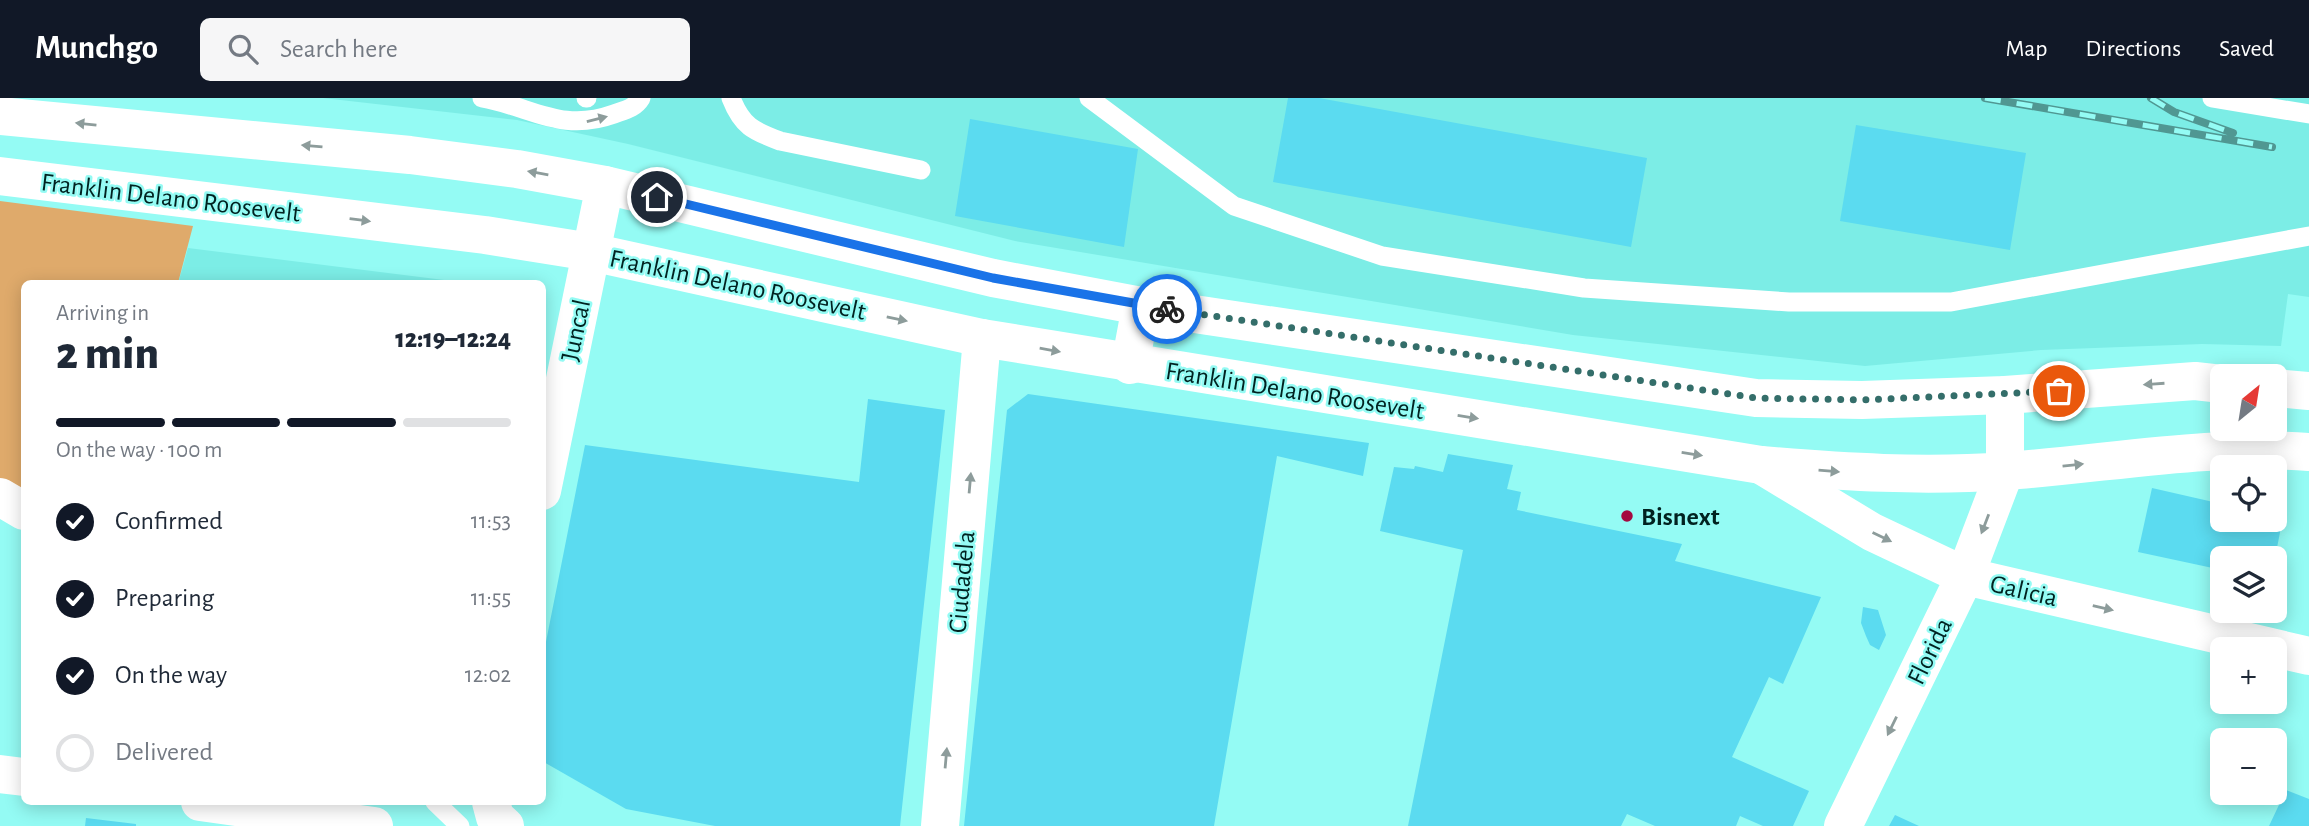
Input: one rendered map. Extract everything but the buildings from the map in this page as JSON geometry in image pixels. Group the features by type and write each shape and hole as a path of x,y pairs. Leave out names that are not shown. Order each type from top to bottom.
{"main road":[{"path":"0,116 410,155 517,169 605,185 993,278 1141,306 1756,398 1862,400 2005,395 2195,381 2210,383"},
{"name":"Franklin Delano Roosevelt","path":"0,176 485,235 591,252 982,338 1130,365 1761,465 1874,475 2005,471 2213,451 2309,452"},
{"name":"Franklin Delano Roosevelt","path":"591,252 605,185"},
{"name":"Juncal","path":"546,452 553,385 591,252"},
{"path":"1130,365 1141,306"},
{"name":"Ciudadela","path":"940,826 982,338"},
{"path":"2287,389 2309,391"},
{"path":"2005,395 2005,471"},
{"name":"Galicia","path":"1761,465 1872,533 1965,576 2309,656"},
{"name":"Florida","path":"1843,826 1965,576 2005,471"},
{"path":"0,497 21,509"},
{"path":"0,774 21,777"},
{"path":"222,805 374,826"},
{"path":"492,805 495,817 505,826"}],"lane":[{"path":"482,98 575,123 597,120 636,106 641,98"},
{"path":"508,103 538,98"},
{"path":"731,98 740,119 759,133 780,141 921,170"},
{"path":"1089,98 1234,206 1382,256 1584,288 1789,302 1951,302 2309,236"},
{"path":"2212,98 2309,114"},
{"path":"438,805 460,826"}],"shaded area":[{"path":"323,98 2309,98 2309,297 2288,294 2281,346 2202,344 2041,350 1865,366 1573,335 1015,241 628,144 517,120"},
{"path":"0,201 193,226 179,280 21,280 21,502 0,490"},
{"path":"188,248 444,280 179,280"}],"railway":[{"path":"1985,98 2272,147"},
{"path":"2151,98 2174,112 2233,133"}],"way so far":[{"path":"1167,309 1756,398 1862,400 2059,391"}],"place":[{"name":"Bisnext","path":"1627,516"}],"route":[{"path":"657,197 993,278 1167,309"}]}
